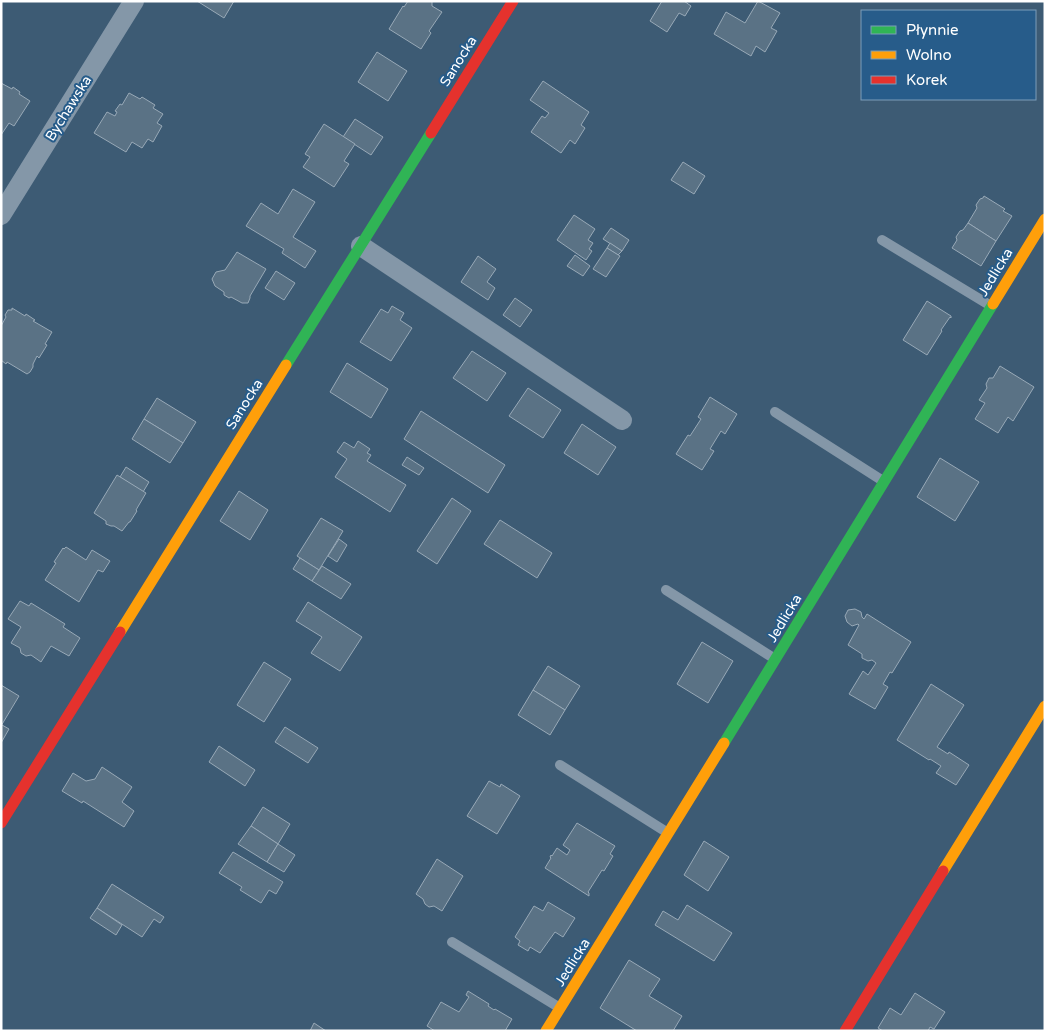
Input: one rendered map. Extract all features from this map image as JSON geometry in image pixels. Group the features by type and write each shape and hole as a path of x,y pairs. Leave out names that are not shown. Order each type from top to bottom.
{"street":[{"name":"Bychawska","path":"1,215 134,1"},
{"name":"Sanocka","path":"1,823 361,246 508,3"},
{"name":"Jedlicka","path":"546,1031 669,834 1045,218"},
{"path":"361,246 622,420"},
{"path":"845,1031 1045,706"}],"lane":[{"path":"882,240 992,306"},
{"path":"775,412 884,482"},
{"path":"666,590 776,659"},
{"path":"560,765 669,834"},
{"path":"452,942 561,1008"}],"building":[{"path":"197,1 234,1 224,18"},
{"path":"408,1 432,1 432,6 442,12 429,31 431,33 421,49 389,29"},
{"path":"662,1 684,1 691,6 685,16 679,13 667,32 650,21"},
{"path":"758,1 780,13 771,28 777,31 765,52 756,46 751,56 714,34 726,12 745,23"},
{"path":"377,52 407,71 388,101 358,82"},
{"path":"543,81 589,112 581,125 585,128 575,144 570,140 561,153 531,132 542,116 545,118 549,113 530,100"},
{"path":"1,83 12,89 13,87 20,92 19,94 30,101 14,126 9,123 1,135"},
{"path":"129,93 140,99 142,97 155,105 153,108 163,114 157,123 162,126 153,142 148,139 142,148 132,142 126,152 94,133 107,112 115,116 117,112 115,111 120,104 122,105"},
{"path":"355,119 383,137 371,155 343,137"},
{"path":"324,124 355,144 344,161 349,164 334,187 303,167 310,157 305,154"},
{"path":"683,162 705,176 694,194 671,180"},
{"path":"293,189 315,202 293,237 316,251 305,268 282,253 284,249 246,226 261,203 278,214"},
{"path":"984,196 1005,209 1003,211 1012,216 996,241 968,223 977,208 976,205"},
{"path":"574,215 595,229 588,240 593,243 589,249 592,251 586,260 557,240"},
{"path":"968,223 996,241 981,266 952,248 957,240 956,237"},
{"path":"611,228 629,240 622,251 603,239"},
{"path":"610,243 622,251 618,255 607,248"},
{"path":"607,248 620,256 606,277 593,269"},
{"path":"237,252 266,269 250,296 248,303 242,303 224,295 224,292 215,286 212,279 216,272 225,270"},
{"path":"575,255 590,266 583,276 567,266"},
{"path":"478,256 496,269 487,282 495,288 488,300 461,282"},
{"path":"276,271 295,283 284,300 265,288"},
{"path":"515,298 532,310 520,327 503,315"},
{"path":"927,301 951,316 951,318 941,330 927,355 903,340"},
{"path":"392,306 404,313 400,320 412,328 391,361 360,342 381,309 388,313"},
{"path":"12,308 25,316 26,314 35,320 33,321 52,332 45,344 47,345 39,358 37,356 33,367 27,374 1,360 1,326 8,310 12,310"},
{"path":"472,351 506,373 487,401 453,378"},
{"path":"347,363 388,389 371,418 330,392"},
{"path":"1000,366 1034,387 1013,421 1008,417 998,433 975,419 985,403 979,400 987,388 986,384 989,378 993,378"},
{"path":"528,388 561,410 543,438 509,416"},
{"path":"710,397 737,414 725,434 721,431 710,449 714,451 702,470 676,454 701,419 698,417"},
{"path":"157,398 196,422 183,443 144,419"},
{"path":"421,411 505,465 488,493 404,439"},
{"path":"144,419 183,443 170,463 132,439"},
{"path":"582,424 616,447 598,475 564,453"},
{"path":"358,441 370,449 367,453 371,455 367,461 406,485 390,512 335,477 347,459 337,452 344,442 354,448"},
{"path":"407,457 424,468 419,475 402,465"},
{"path":"940,458 979,482 955,521 917,497"},
{"path":"126,467 149,482 143,492 120,477"},
{"path":"117,475 146,493 137,511 122,531 106,524 106,521 94,513"},
{"path":"239,491 268,510 250,540 220,521"},
{"path":"452,498 471,511 437,564 417,551"},
{"path":"321,518 343,531 319,570 297,556"},
{"path":"500,520 552,553 537,578 484,544"},
{"path":"339,539 347,545 337,562 328,556"},
{"path":"66,547 86,560 92,550 110,561 103,572 98,570 79,602 45,580 56,563 54,562 63,548"},
{"path":"300,558 319,570 312,581 293,569"},
{"path":"322,566 351,584 341,599 312,581"},
{"path":"20,601 29,606 31,603 65,624 63,627 80,638 69,656 51,646 41,662 31,655 26,656 21,653 20,648 11,643 21,627 8,619"},
{"path":"308,602 362,637 340,671 311,653 322,637 296,621"},
{"path":"855,609 861,612 864,619 867,614 911,642 883,684 888,687 875,709 849,694 863,671 868,675 876,663 862,658 862,654 848,645 859,625 852,626 847,622 845,616 848,610"},
{"path":"702,642 733,661 708,703 677,684"},
{"path":"264,662 291,679 264,722 237,705"},
{"path":"548,666 580,686 565,710 533,690"},
{"path":"931,684 964,705 937,747 948,754 949,752 969,765 956,785 936,773 941,766 897,740"},
{"path":"1,685 19,696 1,726"},
{"path":"533,690 565,710 550,735 518,715"},
{"path":"1,726 9,729 1,743"},
{"path":"285,727 318,748 308,763 275,742"},
{"path":"219,746 255,770 245,786 209,762"},
{"path":"102,767 132,787 122,802 134,811 124,827 83,801 82,803 62,791 73,773 86,781 95,779"},
{"path":"489,781 500,787 501,784 520,796 497,834 467,816"},
{"path":"263,807 290,824 278,844 251,826"},
{"path":"577,823 615,846 610,854 613,856 588,892 589,896 545,868 551,855 557,848 567,855 570,850 563,845"},
{"path":"251,826 278,844 267,862 238,844"},
{"path":"704,841 729,857 708,891 684,875"},
{"path":"278,844 295,855 284,872 267,862"},
{"path":"233,852 283,882 276,894 269,890 261,903 240,890 242,887 219,873"},
{"path":"437,859 463,876 442,911 434,906 429,907 416,894"},
{"path":"112,884 164,917 160,923 154,919 142,937 97,908"},
{"path":"548,902 575,918 563,937 555,932 540,953 530,947 528,951 518,945 520,941 515,937 534,906 543,911"},
{"path":"687,905 732,933 714,961 655,925 663,911 678,920"},
{"path":"97,908 122,925 116,935 90,918"},
{"path":"629,960 660,979 649,996 682,1016 673,1031 637,1031 600,1008"},
{"path":"468,991 489,1004 488,1006 494,1010 512,1019 505,1031 435,1031 427,1026 441,1002 459,1012 469,997 466,995"},
{"path":"915,993 945,1012 934,1029 930,1027 928,1031 883,1031 878,1028 890,1008 901,1015"},
{"path":"314,1023 326,1031 310,1031"}],"traffic: fast":[{"path":"286,365 431,133"},
{"path":"724,743 993,304"}],"traffic: slow":[{"path":"993,304 1045,219"},
{"path":"120,632 286,365"},
{"path":"943,871 1045,706"},
{"path":"546,1031 724,743"}],"traffic: jam":[{"path":"431,133 513,1"},
{"path":"1,823 120,632"},
{"path":"845,1031 943,871"}]}
